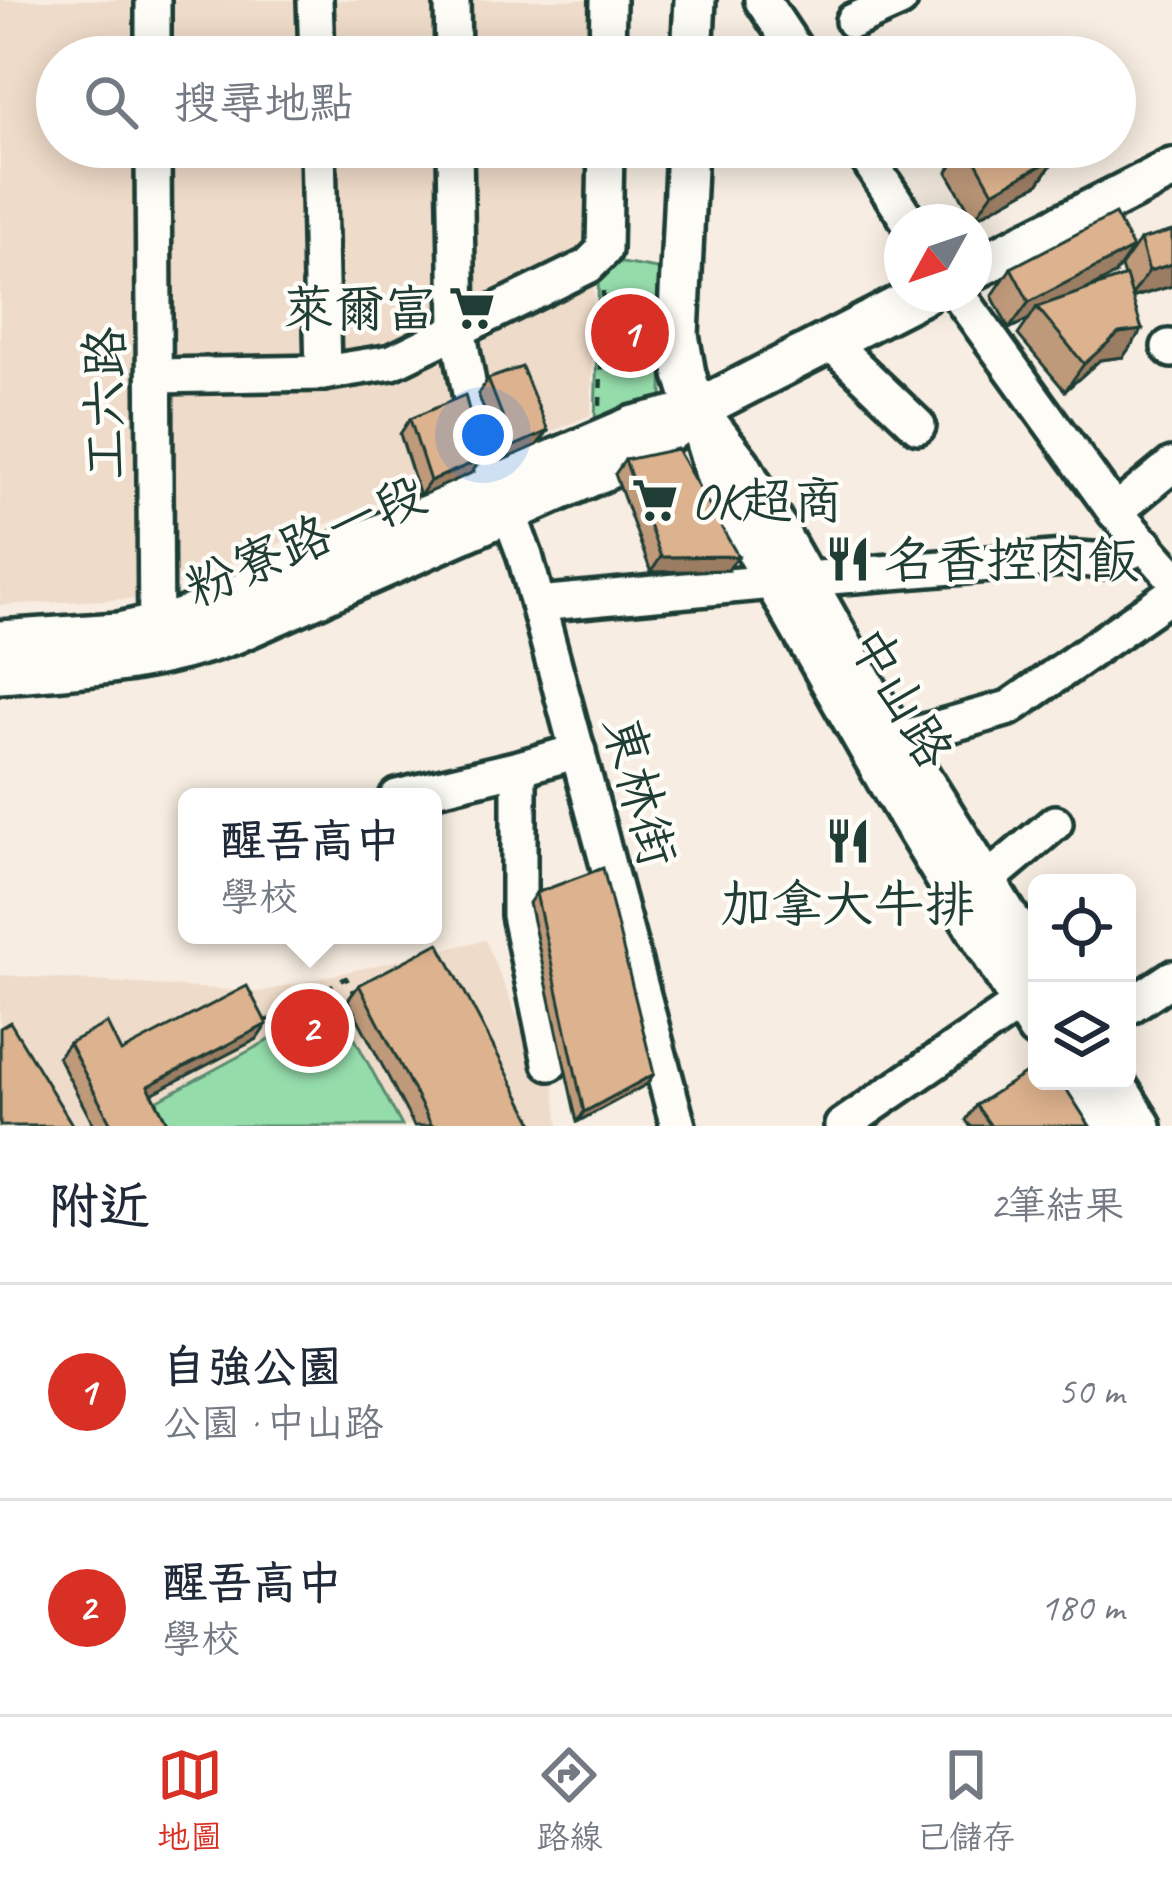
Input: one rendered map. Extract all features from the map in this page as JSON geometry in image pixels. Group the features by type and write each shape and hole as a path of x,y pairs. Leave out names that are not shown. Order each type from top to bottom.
{"main road":[{"path":"693,36 694,0"},
{"name":"中山路","path":"686,168 678,335 696,410 740,464 789,580 1028,1013"},
{"path":"992,259 1172,169"},
{"name":"粉寮路一段","path":"0,673 156,642 221,604 502,498 641,454 696,410 887,312"},
{"name":"粉寮路一段","path":"502,498 598,442 634,426 696,410"},
{"name":"中山路","path":"789,580 1028,950"},
{"name":"粉寮路一段","path":"0,641 156,642"},
{"path":"1077,1090 1100,1126"},
{"path":"1118,1090 1141,1126"}],"street":[{"path":"153,0 153,36"},
{"path":"315,0 316,36"},
{"path":"452,0 453,36"},
{"path":"608,0 608,36"},
{"path":"762,0 786,36"},
{"path":"853,21 900,0"},
{"name":"工六路","path":"153,168 156,642"},
{"path":"318,168 323,373"},
{"name":"東林街","path":"455,168 458,329 476,425 538,604 678,1126"},
{"path":"154,376 323,373 392,362 588,266 604,250 606,168"},
{"path":"874,168 897,204"},
{"path":"971,312 1115,512 1172,576"},
{"path":"830,341 918,426"},
{"path":"1115,512 1172,465"},
{"path":"538,604 1064,558 1107,561 1146,545"},
{"path":"896,740 1009,708 1172,594"},
{"path":"434,788 578,751"},
{"path":"519,767 519,915 550,1063"},
{"path":"986,882 1055,823"},
{"path":"1136,1002 1172,978"},
{"path":"842,1126 1028,1016"}],"path":[{"path":"598,442 604,250"},
{"path":"251,1028 346,978 356,996"}],"shaded area":[{"path":"0,0 600,0 599,36 36,36 36,168 597,168 591,415 147,598 0,605"},
{"path":"485,940 525,1035 554,1086 559,1126 0,1126 0,975 260,992"}],"green space":[{"path":"599,259 663,270 662,396 595,426"},
{"path":"336,1004 402,1126 158,1126 147,1106"}],"building":[{"path":"980,168 1036,168 993,192"},
{"path":"1115,214 1133,248 1029,302 1011,268"},
{"path":"1172,231 1172,264 1149,271 1140,240"},
{"path":"1126,276 1142,330 1119,333 1084,364 1037,307"},
{"path":"522,367 548,431 514,446 488,379"},
{"path":"465,395 482,459 430,481 410,419"},
{"name":"OK超商","path":"677,449 738,556 661,557 625,460"},
{"path":"603,868 654,1074 584,1112 536,893"},
{"path":"440,944 535,1126 432,1126 359,985"},
{"path":"247,986 267,1024 148,1086 169,1126 112,1126 69,1043 107,1023 121,1052"},
{"path":"10,1022 73,1126 0,1126 0,1028"},
{"path":"1028,1072 1028,1090 1067,1090 1090,1126 991,1126 976,1105"}],"place":[{"name":"萊爾富","path":"472,308"},
{"name":"自強公園","path":"630,333"},
{"name":"OK超商","path":"655,500"},
{"name":"名香控肉飯","path":"848,559"},
{"name":"加拿大牛排","path":"848,841"},
{"name":"醒吾高中","path":"310,1028"}]}
